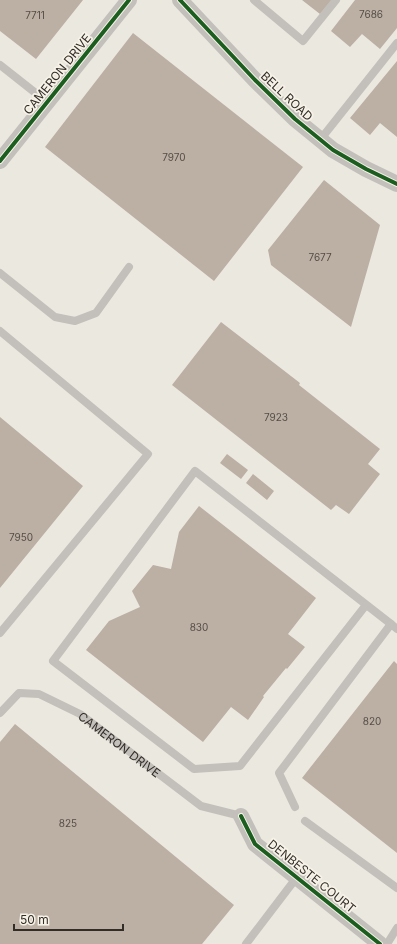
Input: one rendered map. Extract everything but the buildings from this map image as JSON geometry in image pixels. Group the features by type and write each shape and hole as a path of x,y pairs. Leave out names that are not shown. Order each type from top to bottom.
{"street":[{"name":"CAMERON DRIVE","path":"0,161 129,0"},
{"name":"BELL ROAD","path":"180,0 255,80 295,119 333,150 366,169 397,184"},
{"name":"DENBESTE COURT","path":"241,816 255,844 380,944"}],"lane":[{"path":"254,0 303,41 336,0"},
{"path":"320,140 397,43"},
{"path":"0,66 47,102"},
{"path":"0,273 55,316 75,321 96,313 129,267"},
{"path":"0,331 148,454 0,633"},
{"path":"295,807 279,773 394,627 366,605 195,471 53,661 194,769 240,766 366,605"},
{"name":"CAMERON DRIVE","path":"0,713 19,693 39,694 80,714 202,806 241,816"},
{"path":"305,821 397,888"},
{"path":"246,944 297,878"},
{"path":"387,944 397,928"}],"cycle path":[{"path":"0,161 129,0"},
{"path":"180,0 255,80 295,119 333,150 366,169 397,184"},
{"path":"241,816 255,844 380,944"}]}
